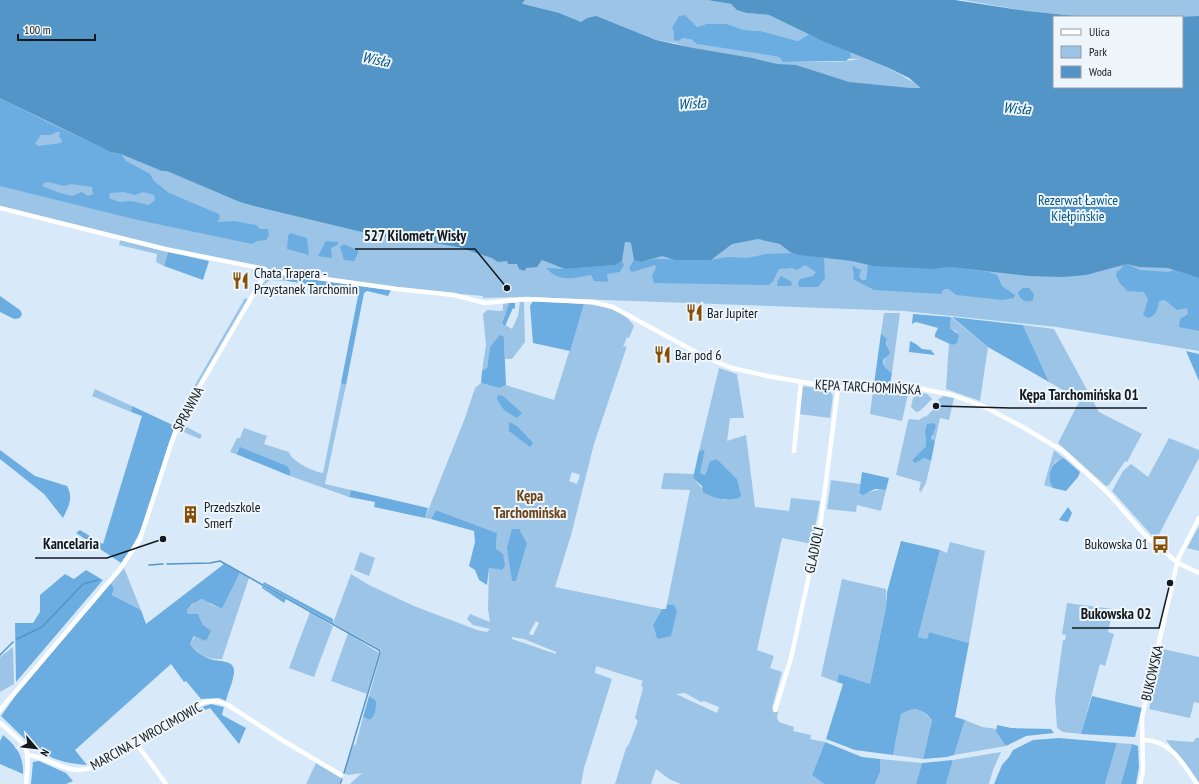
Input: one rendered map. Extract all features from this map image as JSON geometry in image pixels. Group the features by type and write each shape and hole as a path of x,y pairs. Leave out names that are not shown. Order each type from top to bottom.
{"street":[{"path":"0,208 165,249 265,269 269,273"},
{"name":"KĘPA TARCHOMIŃSKA","path":"269,273 281,272 470,298 485,303 526,299 604,303 705,357 732,368 838,388 914,388 940,392 983,406 1063,451 1108,493 1144,534 1178,563 1199,573"},
{"name":"SPRAWNA","path":"0,710 111,580 138,545 171,444 182,418 261,281 269,273"},
{"path":"794,451 801,382"},
{"name":"GLADIOLI","path":"775,710 791,658 821,520 838,388"},
{"name":"BUKOWSKA","path":"1140,784 1143,772 1142,717 1182,549 1199,518"},
{"name":"MARCINA Z WROCIMOWIC","path":"29,755 40,757 66,769 83,770 94,766 136,743 204,702 217,701 228,705 282,740 342,775"},
{"path":"0,723 21,741 29,755 26,784"},
{"path":"1142,740 1150,740 1166,745 1197,784"},
{"path":"136,743 166,784"}],"green space":[{"name":"Rezerwat Ławice Kiełpińskie","path":"0,0 397,100 1053,87 1183,88 1183,16 1068,16 963,0 1199,0 1199,351 1057,327 904,311 522,297 483,298 483,296 414,290 297,274 207,259 0,207"},
{"path":"465,0 707,0 731,4 747,13 769,15 809,34 798,41 761,31 744,30 727,24 706,24 697,27 688,20 674,32 679,41 683,38 692,40 698,44 779,57 783,62 839,62 860,59 850,59 850,52 889,68 925,89 878,90 728,61 675,43 656,40 635,32"},
{"path":"120,240 168,252 164,266 156,262 157,254 119,245"},
{"path":"275,274 288,276 287,281 270,280 261,287 266,279"},
{"path":"245,298 248,300 182,413 180,411"},
{"path":"520,302 524,302 525,342 512,359 505,359 504,340 490,347 487,368 482,371 486,345 483,314 487,310 503,310 503,304 509,303 502,323 512,329 518,316"},
{"path":"584,304 612,309 629,320 634,326 623,347 627,346 594,444 571,535 555,587 662,609 653,625 657,639 674,605 667,604 690,490 661,489 664,473 694,474 693,478 709,496 726,500 737,479 717,459 710,461 705,475 699,473 705,449 699,451 719,368 737,374 744,418 730,418 727,441 746,435 755,507 789,511 791,498 820,501 812,544 782,538 757,650 774,656 770,668 782,672 772,708 778,712 777,718 779,722 794,727 793,731 811,735 810,739 825,742 812,775 824,784 681,784 669,779 656,769 651,784 615,784 626,748 638,721 635,718 643,688 641,685 643,681 596,666 595,673 612,679 584,768 581,784 350,784 362,773 348,775 344,773 353,746 356,744 363,717 370,720 374,714 375,701 369,696 381,653 380,649 333,623 351,574 369,585 414,606 477,630 487,632 490,629 473,625 467,619 470,614 490,622 488,609 489,568 502,570 496,549 497,533 436,510 431,519 425,518 465,418 475,388 481,383 499,388 506,385 554,400","holes":["572,472 580,475 577,484 569,481","527,544 516,581 512,581 511,566","536,621 539,623 533,635 529,633","512,637 524,639 556,652 556,654 512,639","685,693 701,702 704,701 719,707 717,713 676,694"]},
{"path":"884,313 900,313 892,373 887,370 884,364 887,353 887,339 881,333"},
{"path":"951,317 988,347 980,401 946,389 949,343 952,345 957,332 950,328"},
{"path":"1023,325 1054,329 1099,412 1142,434 1127,462 1125,461 1109,485 1106,486 1058,443 1080,400 1049,382"},
{"path":"341,383 346,385 325,484 351,490 349,497 290,476 290,471 238,449 236,454 230,452 237,438 240,438 244,428 267,436 264,444 289,452 294,459 303,466 323,473"},
{"path":"802,386 829,390 833,396 830,418 799,414"},
{"path":"95,389 132,406 131,412 92,396"},
{"path":"873,391 905,391 908,394 902,421 870,414"},
{"path":"922,391 921,393 927,394 932,399 920,411 916,412 911,407 913,399 917,393"},
{"path":"943,396 954,398 949,420 940,418 935,441 931,440 933,436 925,432 926,446 912,460 924,458 931,461 926,483 921,492 919,490 921,482 896,475 908,421 909,419 919,420 925,416 926,417 940,402 938,400"},
{"path":"181,424 202,435 200,439 179,430"},
{"path":"1169,438 1199,450 1199,458 1156,540 1112,491 1123,471 1131,464 1148,477"},
{"path":"1054,450 1064,458 1056,461 1050,471 1049,478 1053,488 1044,485"},
{"path":"831,480 860,484 859,495 886,490 881,511 857,505 856,512 827,509"},
{"path":"1199,526 1199,551 1187,548"},
{"path":"950,542 985,551 969,643 929,632 927,639 918,637 940,550 947,553"},
{"path":"360,552 375,558 369,576 354,570"},
{"path":"124,568 141,610 112,595 114,589 111,583"},
{"path":"240,573 249,578 222,659 213,659 204,656 190,644 203,625 198,614 188,614 187,610 195,602 206,599 210,604 222,609"},
{"path":"842,579 886,589 886,607 870,684 840,675 837,682 821,676"},
{"path":"1067,603 1113,609 1108,632 1114,634 1105,666 1100,664 1081,734 1063,732 1057,728 1055,698 1063,640 1065,640 1066,635 1062,634"},
{"path":"310,612 333,626 314,677 289,668"},
{"path":"348,633 379,653 367,694 331,681"},
{"path":"13,647 14,684 0,692 0,657"},
{"path":"1163,649 1199,657 1199,703 1194,702 1190,718 1149,709"},
{"path":"910,709 921,710 932,720 923,759 893,755 901,713"},
{"path":"965,720 982,727 997,729 996,732 1006,746 954,755"},
{"path":"1196,738 1199,738 1199,784 1166,740 1193,742"},
{"path":"1117,743 1132,744 1121,784 1105,784"},
{"path":"1001,752 989,784 946,784 953,760"},
{"path":"880,759 922,763 916,784 875,784 880,772"},
{"path":"316,763 341,778 339,784 306,784"}],"shaded area":[{"path":"685,15 697,27 706,24 727,24 744,30 761,31 798,41 809,34 850,52 851,57 846,61 783,62 779,57 697,44 692,40 683,38 679,41 674,40 674,32 672,28 679,16"},
{"path":"0,98 53,125 114,153 121,154 126,161 150,174 154,181 169,193 219,214 220,218 217,222 234,221 256,225 260,229 268,229 269,235 266,240 257,241 252,244 138,220 0,186","holes":["56,132 60,132 59,137 62,140 61,143 38,146 35,143 41,135 51,135","48,182 64,186 71,184 92,187 93,194 88,196 82,192 72,196 42,186 44,183","124,192 135,195 143,192 154,195 155,200 149,205 131,201 119,202 109,198 110,193"]},
{"path":"290,233 307,238 309,255 287,249 288,236"},
{"path":"326,241 339,242 331,248 332,258 318,256"},
{"path":"344,244 359,251 354,261 344,260 340,247"},
{"path":"168,252 209,261 203,280 164,266"},
{"path":"793,253 824,258 825,278 818,287 799,287 798,283 800,279 813,276 816,272 805,265 797,270 792,268 779,269 773,281 769,285 654,283 652,276 656,268 655,265 632,272 629,268 634,260 641,262 655,259 710,260 728,257 747,258 766,254"},
{"path":"622,261 624,265 620,272 607,274 608,282 594,281 591,275 562,278 551,273 546,268 565,269 615,265"},
{"path":"1124,264 1140,270 1168,272 1174,270 1199,278 1199,331 1179,327 1180,319 1188,314 1187,308 1177,310 1165,300 1159,301 1153,316 1148,318 1143,315 1148,300 1144,292 1127,291 1121,285 1116,276 1117,271 1120,270"},
{"path":"868,265 932,269 950,267 989,272 997,275 1002,286 1015,295 1014,298 1002,300 956,295 949,289 944,289 941,294 874,290 853,279 854,274 852,266 861,270 859,277 862,280 866,280"},
{"path":"288,276 391,290 388,296 367,291 364,293 346,385 341,383 358,296 347,290 287,281"},
{"path":"781,276 792,282 791,286 777,286 778,280"},
{"path":"1023,288 1029,288 1034,294 1033,300 1025,301 1021,299 1018,292"},
{"path":"0,296 20,310 22,314 20,318 14,319 0,312"},
{"path":"533,301 584,304 570,351 533,343 530,306"},
{"path":"509,303 515,303 515,309 513,308 505,326 502,323"},
{"path":"913,314 951,317 950,328 959,335 957,343 952,345 935,337 938,328 916,322 912,324"},
{"path":"952,317 1023,325 1049,382 988,347"},
{"path":"881,333 887,339 886,344 890,353 883,360 883,362 885,367 892,373 890,384 874,384"},
{"path":"500,335 503,336 504,340 506,385 499,388 481,383 482,371 487,368 490,347"},
{"path":"910,341 922,349 931,350 935,355 909,352"},
{"path":"1186,351 1199,354 1199,381"},
{"path":"498,395 503,396 522,413 517,418 504,410 497,399"},
{"path":"132,406 175,426 147,514 131,548 121,563 76,533 80,530 103,544 142,416 131,412"},
{"path":"509,422 517,426 533,443 530,447 509,431"},
{"path":"934,423 936,426 931,439 935,441 931,461 924,458 915,463 912,460 926,446 925,432 927,424"},
{"path":"240,447 287,466 290,471 290,476 236,454"},
{"path":"705,449 700,473 705,475 710,461 717,459 737,479 741,495 739,498 720,499 711,496 703,492 702,486 693,478 699,451"},
{"path":"0,450 35,476 67,486 70,499 63,518 44,494 0,459"},
{"path":"1064,458 1080,472 1078,477 1066,491 1053,488 1050,479 1053,466 1059,460"},
{"path":"862,472 889,478 886,490 875,489 863,495 859,494"},
{"path":"351,490 428,508 425,518 374,507 375,502 349,497"},
{"path":"1068,507 1072,513 1068,522 1059,520"},
{"path":"436,510 497,533 496,549 503,554 505,566 502,570 489,568 487,585 479,580 475,570 469,566 475,542 474,531 431,519"},
{"path":"512,529 519,529 527,544 516,581 512,581 507,548"},
{"path":"901,541 940,550 918,637 927,639 929,632 969,643 955,717 965,720 954,755 947,757 923,759 932,720 925,713 914,709 901,714 893,755 855,750 826,739 843,684 837,682 839,674 870,684 886,607 887,592"},
{"path":"224,564 240,573 222,609 202,599 192,604 187,610 188,614 198,614 203,625 211,631 206,641 194,636 190,644 192,647 210,659 229,663 234,669 233,680 226,701 219,698 201,699 186,681 184,682 171,664 75,750 87,765 59,760 48,756 30,743 1,716 16,695 111,583 114,589 112,595 141,610 146,624"},
{"path":"86,570 103,580 16,682 15,623 33,623 40,612 40,595 65,574 74,579"},
{"path":"264,582 333,619 333,623 263,584"},
{"path":"262,586 286,599 284,603 262,588"},
{"path":"667,604 674,605 677,611 671,636 657,639 653,625 662,609 666,609"},
{"path":"369,696 376,701 375,714 370,720 363,717"},
{"path":"1092,696 1142,708 1135,737 1081,734"},
{"path":"211,704 224,707 222,715 246,728 239,744 210,708 197,713 196,709"},
{"path":"997,725 1011,728 1051,729 1054,733 1026,736 1006,746 996,732"},
{"path":"3,735 12,743 21,757 23,774 0,764 0,741"},
{"path":"1059,738 1117,743 1105,784 994,784 1002,765 1013,750 1033,740"},
{"path":"825,742 862,757 880,759 880,772 875,784 824,784 812,775"},
{"path":"1132,744 1138,746 1139,767 1136,784 1121,784"},
{"path":"953,760 946,784 916,784 922,763"},
{"path":"39,761 66,773 73,781 66,784 31,784 33,762"}],"water":[{"name":"Rezerwat Ławice Kiełpińskie","path":"0,0 525,0 522,3 523,4 559,13 581,22 587,18 596,16 656,40 777,64 796,65 849,82 910,88 921,88 909,78 889,68 825,42 769,15 747,13 737,10 731,4 707,0 955,0 1027,11 1076,16 1053,16 1053,88 1183,88 1183,17 1199,16 1199,278 1168,268 1139,267 1127,264 1086,275 1063,277 1029,276 950,267 932,269 873,266 852,261 800,255 790,252 780,244 758,239 732,244 711,260 675,260 662,256 641,262 634,260 631,243 625,242 622,261 615,265 565,269 542,260 537,267 526,268 525,271 519,269 517,264 508,264 507,261 498,262 492,258 458,247 405,238 383,237 240,202 167,171 162,171 121,154 111,152 0,98"}],"waterway":[{"path":"167,564 210,563 220,561 379,650 380,653 344,773"},
{"path":"149,565 163,564"},
{"path":"17,639 42,627 83,584 98,580"},
{"path":"0,655 13,642"},
{"path":"340,784 342,779"}],"place":[{"name":"Chata Trapera - Przystanek Tarchomin","path":"241,281"},
{"name":"527 Kilometr Wisły","path":"507,288"},
{"name":"Bar Jupiter","path":"694,313"},
{"name":"Bar pod 6","path":"662,355"},
{"name":"Kępa Tarchomińska 01","path":"936,406"},
{"name":"Przedszkole Smerf","path":"191,515"},
{"name":"Kancelaria","path":"163,539"},
{"name":"Bukowska 01","path":"1161,544"},
{"name":"Bukowska 02","path":"1170,583"}],"district":[{"name":"Kępa Tarchomińska","path":"530,504"}],"water label":[{"name":"Wisła","path":"376,59"},
{"name":"Wisła","path":"692,103"},
{"name":"Wisła","path":"1017,108"}]}
